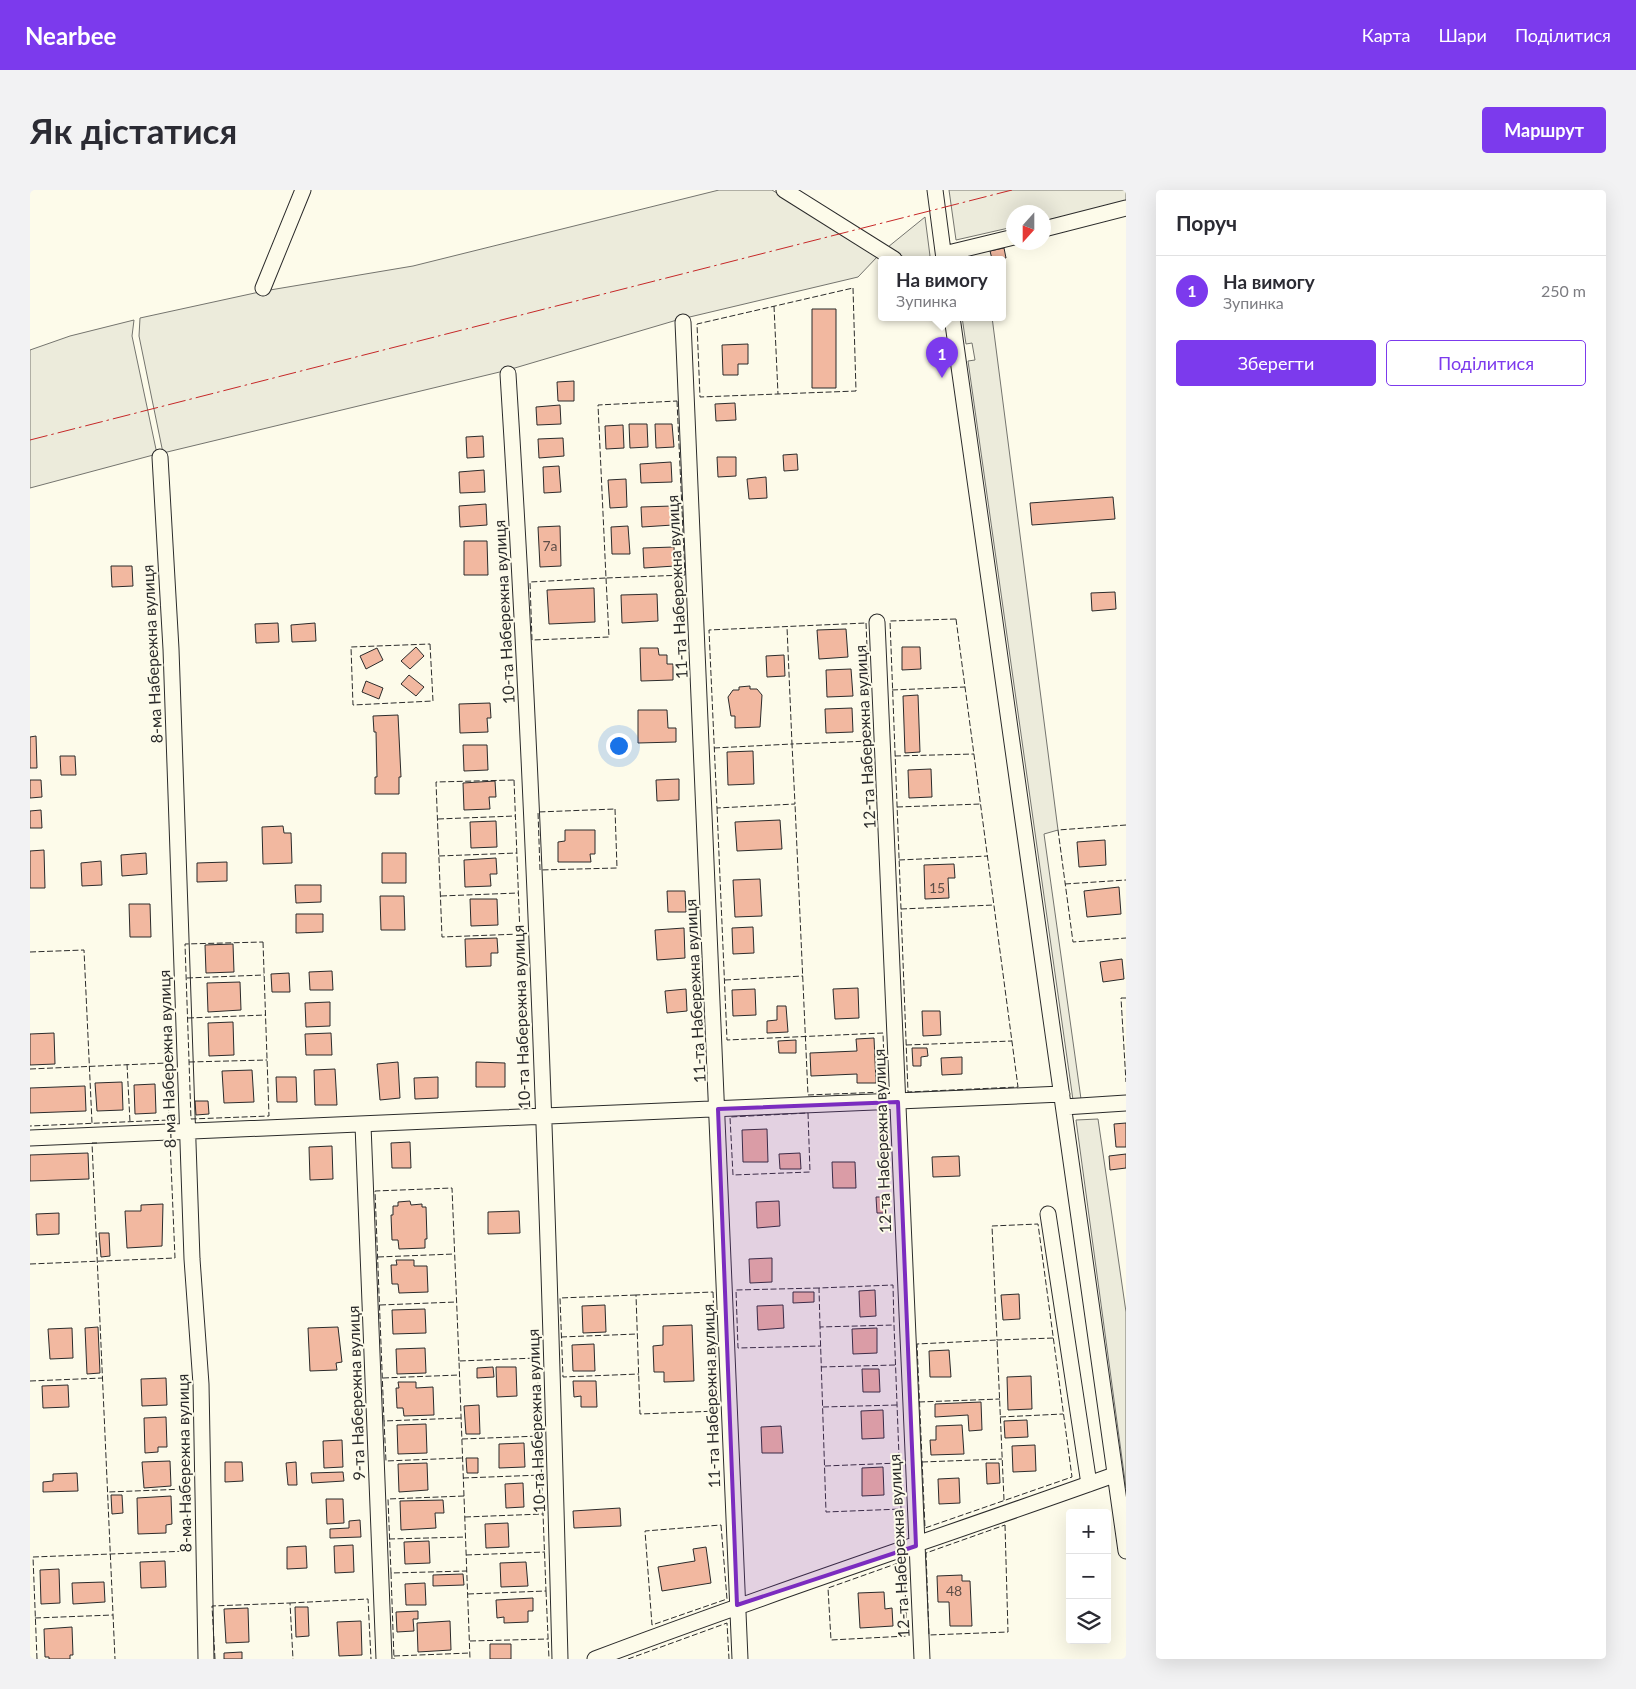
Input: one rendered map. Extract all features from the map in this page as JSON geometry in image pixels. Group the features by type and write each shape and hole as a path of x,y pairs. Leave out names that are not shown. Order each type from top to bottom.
{"street":[{"path":"263,288 303,190"},
{"path":"784,190 889,256"},
{"path":"935,190 944,256"},
{"path":"1051,227 1126,208"},
{"path":"947,256 1006,238"},
{"path":"953,321 1126,1551"},
{"name":"11-та Набережна вулиця","path":"683,322 740,1659"},
{"name":"10-та Набережна вулиця","path":"508,374 521,580 552,1357 560,1659"},
{"name":"8-ма Набережна вулиця","path":"160,457 171,649 192,1259 201,1384 206,1659"},
{"name":"12-та Набережна вулиця","path":"877,622 922,1659"},
{"path":"30,1138 188,1133 898,1102 1063,1101 1126,1103"},
{"name":"9-та Набережна вулиця","path":"363,1125 384,1659"},
{"path":"1048,1214 1089,1484"},
{"path":"595,1659 737,1605 916,1546 1114,1475"}],"highlighted area":[{"path":"898,1102 916,1546 737,1605 718,1109"}],"shaded area":[{"path":"719,190 772,190 878,256 858,277 677,320 508,370 163,453 139,336 140,318 264,291 413,266"},
{"path":"949,190 1126,190 1126,202 1051,219 1051,205 1006,205 1006,229 956,240"},
{"path":"925,217 930,256 902,256 888,247"},
{"path":"134,320 132,336 157,454 30,488 30,350 70,336"},
{"path":"963,321 993,321 1058,830 1044,834 1081,1099 1073,1100 968,361 975,360 972,343 966,344"},
{"path":"1098,1119 1126,1312 1126,1488 1076,1120"}],"building":[{"path":"1004,248 1006,256 991,256 990,251"},
{"path":"812,309 836,309 836,388 812,388"},
{"path":"748,344 748,364 738,364 738,375 723,375 722,345"},
{"path":"574,381 574,401 558,401 557,382"},
{"path":"735,403 736,420 716,421 715,404"},
{"path":"560,405 561,424 537,425 536,407"},
{"path":"629,424 647,424 648,447 630,448"},
{"path":"655,424 672,424 674,447 656,448"},
{"path":"623,425 624,448 606,449 605,426"},
{"path":"483,436 484,457 467,458 466,437"},
{"path":"563,438 564,456 539,458 538,439"},
{"path":"797,454 798,470 784,471 783,455"},
{"path":"717,457 736,457 736,476 718,477"},
{"path":"671,462 672,482 641,483 640,464"},
{"path":"559,466 561,492 544,493 543,467"},
{"path":"484,470 485,492 460,493 459,472"},
{"path":"766,477 767,498 749,499 747,479"},
{"path":"626,479 627,507 610,508 608,480"},
{"path":"1113,497 1115,519 1032,525 1030,503"},
{"path":"486,504 487,525 460,527 459,506"},
{"path":"672,506 673,525 642,527 641,507"},
{"path":"560,526 561,566 540,567 538,527"},
{"path":"628,526 630,554 612,554 611,527"},
{"path":"464,541 487,541 488,575 464,575"},
{"path":"674,547 675,566 644,568 643,548"},
{"path":"111,566 132,566 133,586 112,587"},
{"path":"594,588 595,622 549,624 547,590"},
{"path":"1115,592 1116,609 1092,611 1091,593"},
{"path":"657,594 658,621 622,623 621,595"},
{"path":"278,623 279,642 256,643 255,624"},
{"path":"315,623 316,641 292,642 291,625"},
{"path":"846,629 848,657 819,659 817,630"},
{"path":"416,647 424,656 410,669 401,661"},
{"path":"902,647 920,647 921,669 902,670"},
{"path":"377,648 383,660 366,669 360,656"},
{"path":"640,648 658,648 659,655 667,655 667,664 673,664 673,680 641,681"},
{"path":"784,655 785,676 767,677 766,656"},
{"path":"851,669 853,696 827,697 826,670"},
{"path":"409,675 424,687 416,696 401,684"},
{"path":"366,681 383,688 379,699 362,692"},
{"path":"750,686 750,689 757,689 762,695 760,727 735,728 735,716 731,716 728,697 733,690 739,690 739,687"},
{"path":"918,695 920,752 905,753 903,696"},
{"path":"490,703 491,718 487,718 488,732 460,733 459,704"},
{"path":"852,708 853,732 826,733 825,709"},
{"path":"638,710 667,710 668,728 676,728 676,742 638,743"},
{"path":"398,715 401,777 399,777 399,794 375,794 375,777 377,777 376,732 374,732 373,716"},
{"path":"36,736 37,768 30,768 30,737"},
{"path":"463,745 487,745 488,770 464,771"},
{"path":"753,751 754,784 728,785 727,752"},
{"path":"60,756 75,756 76,775 61,775"},
{"path":"931,769 932,797 909,798 908,770"},
{"path":"679,779 679,800 657,801 656,780"},
{"path":"30,780 41,780 42,797 30,798"},
{"path":"495,781 496,797 489,797 490,809 464,810 463,783"},
{"path":"41,810 42,828 30,828 30,811"},
{"path":"780,820 782,849 737,851 735,822"},
{"path":"496,821 497,847 471,848 470,822"},
{"path":"283,826 284,833 291,833 292,863 263,864 262,827"},
{"path":"565,830 595,830 595,854 590,854 591,862 558,862 558,842 565,841"},
{"path":"1105,840 1106,865 1079,867 1077,842"},
{"path":"44,850 45,888 30,888 30,851"},
{"path":"146,853 147,874 122,876 121,855"},
{"path":"382,853 406,853 406,883 382,883"},
{"path":"496,858 497,874 490,874 491,886 465,887 464,860"},
{"path":"101,861 102,885 82,886 81,863"},
{"path":"227,862 227,881 197,882 197,863"},
{"path":"954,864 955,878 948,878 949,898 925,899 924,865"},
{"path":"760,879 762,916 735,917 733,880"},
{"path":"295,885 321,885 321,902 296,903"},
{"path":"1119,887 1121,914 1087,917 1084,891"},
{"path":"667,891 685,891 686,912 668,912"},
{"path":"380,896 404,896 405,930 381,930"},
{"path":"470,899 497,899 498,925 471,926"},
{"path":"129,904 150,904 151,937 130,937"},
{"path":"296,914 323,914 323,932 296,933"},
{"path":"753,927 754,953 733,954 732,928"},
{"path":"684,928 685,958 657,960 655,930"},
{"path":"497,938 498,953 491,953 491,966 466,967 465,939"},
{"path":"233,944 234,972 206,973 205,945"},
{"path":"1122,959 1124,979 1103,982 1100,962"},
{"path":"332,971 333,990 310,990 309,972"},
{"path":"289,973 290,992 272,992 271,974"},
{"path":"240,982 241,1010 208,1012 207,983"},
{"path":"858,988 859,1018 835,1019 833,989"},
{"path":"686,989 687,1011 667,1013 665,991"},
{"path":"755,989 756,1015 733,1016 732,990"},
{"path":"330,1002 330,1026 306,1027 305,1003"},
{"path":"777,1006 786,1006 788,1032 767,1033 767,1021 777,1020"},
{"path":"922,1011 940,1011 941,1035 923,1036"},
{"path":"233,1022 234,1055 209,1056 208,1023"},
{"path":"54,1033 55,1064 30,1065 30,1034"},
{"path":"331,1033 332,1055 306,1055 305,1034"},
{"path":"874,1038 876,1083 857,1083 857,1074 811,1076 810,1053 857,1051 856,1039"},
{"path":"796,1040 796,1053 779,1053 778,1041"},
{"path":"912,1048 927,1048 928,1056 921,1057 921,1066 913,1066"},
{"path":"962,1057 962,1074 942,1075 941,1058"},
{"path":"398,1062 400,1098 380,1100 377,1064"},
{"path":"476,1062 505,1063 505,1087 476,1087"},
{"path":"335,1069 337,1105 315,1105 314,1070"},
{"path":"252,1070 254,1102 224,1103 222,1071"},
{"path":"276,1077 296,1077 297,1102 277,1102"},
{"path":"438,1077 438,1098 415,1099 414,1078"},
{"path":"122,1082 123,1110 97,1111 95,1083"},
{"path":"155,1084 156,1113 135,1114 134,1085"},
{"path":"85,1086 86,1111 30,1113 30,1088"},
{"path":"195,1101 208,1101 209,1114 196,1115"},
{"path":"1126,1123 1126,1147 1116,1147 1114,1124"},
{"path":"767,1129 768,1162 743,1162 742,1130"},
{"path":"410,1142 411,1168 392,1168 391,1143"},
{"path":"332,1146 333,1179 310,1180 309,1147"},
{"path":"88,1153 89,1179 30,1181 30,1155"},
{"path":"800,1153 801,1169 780,1169 779,1154"},
{"path":"1126,1154 1126,1168 1110,1170 1109,1156"},
{"path":"959,1156 960,1176 933,1177 932,1157"},
{"path":"832,1162 855,1162 856,1188 833,1188"},
{"path":"876,1197 885,1197 885,1213 877,1213"},
{"path":"410,1201 411,1205 422,1204 422,1207 426,1207 427,1239 425,1239 425,1248 399,1249 398,1240 392,1240 391,1215 393,1215 393,1206 398,1206 398,1202"},
{"path":"779,1201 780,1226 757,1228 756,1202"},
{"path":"163,1204 162,1246 127,1248 125,1211 141,1211 141,1205"},
{"path":"519,1211 520,1233 488,1234 488,1212"},
{"path":"59,1213 59,1234 37,1235 36,1214"},
{"path":"99,1233 109,1233 110,1256 101,1257"},
{"path":"772,1258 772,1282 750,1283 749,1259"},
{"path":"396,1260 414,1260 414,1266 427,1266 428,1292 399,1293 398,1284 392,1284 391,1265 397,1265"},
{"path":"875,1290 876,1316 860,1317 859,1291"},
{"path":"793,1292 814,1292 814,1302 793,1303"},
{"path":"1019,1294 1020,1319 1003,1320 1001,1295"},
{"path":"605,1305 606,1332 583,1333 582,1306"},
{"path":"783,1305 784,1328 758,1330 757,1306"},
{"path":"425,1309 426,1333 393,1334 392,1310"},
{"path":"692,1325 694,1381 664,1382 664,1372 654,1372 653,1346 663,1345 663,1326"},
{"path":"98,1327 100,1373 87,1374 85,1328"},
{"path":"338,1327 342,1362 336,1363 337,1370 310,1371 308,1328"},
{"path":"72,1328 73,1358 50,1359 48,1329"},
{"path":"877,1328 877,1353 853,1354 852,1329"},
{"path":"594,1344 595,1371 573,1371 572,1345"},
{"path":"425,1348 426,1373 397,1374 396,1349"},
{"path":"949,1350 951,1377 930,1377 929,1351"},
{"path":"493,1367 494,1377 477,1378 477,1368"},
{"path":"496,1367 516,1367 517,1396 497,1397"},
{"path":"862,1369 879,1369 880,1392 863,1392"},
{"path":"1031,1376 1032,1409 1008,1410 1007,1377"},
{"path":"166,1378 167,1405 142,1406 141,1379"},
{"path":"573,1381 596,1381 597,1407 581,1407 581,1396 574,1397"},
{"path":"398,1382 416,1382 416,1388 433,1387 434,1415 404,1416 403,1408 397,1408 396,1388 399,1388"},
{"path":"68,1385 69,1407 43,1408 42,1386"},
{"path":"981,1402 982,1430 969,1431 968,1415 935,1417 935,1404"},
{"path":"479,1405 480,1434 466,1434 464,1406"},
{"path":"883,1410 884,1438 862,1439 861,1411"},
{"path":"166,1417 167,1447 158,1447 158,1452 145,1453 144,1418"},
{"path":"1027,1420 1028,1437 1005,1438 1004,1421"},
{"path":"426,1424 427,1453 398,1454 397,1425"},
{"path":"962,1425 964,1454 931,1455 930,1440 936,1440 936,1426"},
{"path":"781,1426 783,1453 762,1453 761,1427"},
{"path":"342,1440 343,1467 324,1468 323,1441"},
{"path":"524,1443 525,1467 499,1468 499,1444"},
{"path":"1035,1445 1036,1471 1013,1472 1012,1446"},
{"path":"466,1458 478,1458 478,1473 467,1473"},
{"path":"170,1461 171,1486 144,1488 142,1462"},
{"path":"225,1462 242,1462 243,1481 225,1482"},
{"path":"296,1462 297,1485 288,1485 286,1463"},
{"path":"427,1463 428,1490 399,1492 398,1464"},
{"path":"986,1463 999,1463 1000,1483 987,1484"},
{"path":"883,1467 884,1495 862,1496 862,1468"},
{"path":"343,1472 344,1481 312,1483 311,1473"},
{"path":"77,1473 78,1491 43,1492 43,1482 53,1481 53,1474"},
{"path":"959,1478 960,1503 939,1504 938,1479"},
{"path":"523,1483 524,1507 506,1508 505,1484"},
{"path":"111,1495 122,1495 123,1513 112,1514"},
{"path":"171,1496 172,1524 166,1525 166,1533 138,1534 137,1498"},
{"path":"326,1499 343,1499 344,1523 327,1524"},
{"path":"443,1500 444,1513 435,1513 436,1528 401,1530 400,1501"},
{"path":"620,1508 621,1526 574,1528 573,1511"},
{"path":"360,1520 361,1537 330,1538 330,1529 349,1528 349,1521"},
{"path":"508,1523 509,1547 486,1548 485,1524"},
{"path":"429,1541 430,1563 405,1564 404,1542"},
{"path":"353,1545 354,1572 335,1573 334,1546"},
{"path":"306,1546 307,1568 287,1569 287,1547"},
{"path":"706,1547 711,1583 662,1591 658,1567 695,1561 693,1549"},
{"path":"165,1561 166,1587 141,1588 140,1562"},
{"path":"526,1562 528,1586 501,1587 500,1563"},
{"path":"59,1569 60,1603 41,1604 40,1570"},
{"path":"463,1574 464,1585 433,1586 433,1575"},
{"path":"962,1575 962,1581 970,1581 972,1626 950,1626 949,1602 938,1602 937,1576"},
{"path":"104,1582 105,1602 73,1604 72,1583"},
{"path":"425,1583 426,1605 406,1605 405,1584"},
{"path":"884,1592 885,1609 892,1608 893,1626 860,1628 858,1593"},
{"path":"533,1598 533,1611 528,1611 528,1622 504,1623 504,1617 497,1618 496,1600"},
{"path":"295,1607 308,1607 309,1636 296,1637"},
{"path":"248,1608 249,1642 226,1643 224,1609"},
{"path":"418,1611 418,1619 413,1619 414,1631 397,1632 396,1612"},
{"path":"361,1621 362,1655 339,1656 337,1622"},
{"path":"450,1621 451,1650 418,1652 417,1623"},
{"path":"72,1627 73,1655 70,1655 70,1659 49,1659 49,1657 45,1657 44,1629"},
{"path":"490,1644 511,1644 511,1659 490,1659"},
{"path":"242,1652 242,1659 224,1659 224,1653"}],"fence":[{"path":"853,288 856,391 700,397 697,324 853,288"},
{"path":"774,306 778,394"},
{"path":"677,401 685,575 606,578 598,405 677,401"},
{"path":"606,578 609,637 532,640 530,582 606,578"},
{"path":"956,619 1018,1087 908,1092 890,621 956,619"},
{"path":"866,623 871,741 792,744 795,804 717,808 709,630 866,623"},
{"path":"714,748 792,744 787,627"},
{"path":"430,644 433,701 353,705 351,647 430,644"},
{"path":"892,690 965,687"},
{"path":"895,756 974,754"},
{"path":"514,780 520,934 442,937 436,782 514,780"},
{"path":"717,808 727,1040 883,1033 885,1092 808,1095 795,804"},
{"path":"897,807 981,804"},
{"path":"615,809 617,868 540,870 538,812 615,809"},
{"path":"438,819 515,816"},
{"path":"1126,825 1058,830 1073,942 1126,938"},
{"path":"439,856 517,853"},
{"path":"899,860 988,856"},
{"path":"1065,884 1126,880"},
{"path":"441,896 518,893"},
{"path":"901,909 994,905"},
{"path":"263,942 269,1116 191,1119 185,944 263,942"},
{"path":"30,952 84,950 92,1123"},
{"path":"187,978 264,975"},
{"path":"725,980 803,976"},
{"path":"1126,998 1121,998 1126,1082"},
{"path":"188,1018 266,1015"},
{"path":"906,1045 1012,1041"},
{"path":"189,1062 267,1060"},
{"path":"30,1069 167,1063 169,1120 30,1126"},
{"path":"127,1064 130,1122"},
{"path":"808,1113 810,1172 733,1175 730,1117 808,1113"},
{"path":"30,1264 175,1258 170,1140 167,1140"},
{"path":"97,1143 92,1143 115,1659"},
{"path":"384,1421 375,1191 452,1188 459,1361"},
{"path":"1004,1500 997,1340 917,1344 925,1528 1072,1477 1038,1224 992,1226 997,1340 1054,1338"},
{"path":"378,1257 454,1254"},
{"path":"820,1327 819,1288 893,1285 894,1325"},
{"path":"819,1288 736,1290 738,1348 821,1346"},
{"path":"713,1292 718,1411 640,1414 636,1295 713,1292"},
{"path":"636,1295 560,1298 563,1377 639,1374"},
{"path":"380,1305 456,1302"},
{"path":"894,1325 901,1509 826,1512 820,1327 894,1325"},
{"path":"561,1337 637,1334"},
{"path":"468,1594 546,1591 537,1358 459,1361 470,1659"},
{"path":"821,1367 895,1365"},
{"path":"383,1378 459,1375"},
{"path":"30,1381 103,1378"},
{"path":"919,1402 1000,1399"},
{"path":"823,1407 897,1405"},
{"path":"1000,1417 1063,1414"},
{"path":"461,1418 384,1421 386,1461 462,1458"},
{"path":"462,1439 540,1436"},
{"path":"922,1462 1002,1459"},
{"path":"825,1466 899,1463"},
{"path":"463,1478 542,1475"},
{"path":"37,1659 33,1557 189,1551 186,1489 108,1492"},
{"path":"464,1496 388,1499 391,1573 467,1571"},
{"path":"465,1517 543,1514"},
{"path":"721,1525 727,1599 652,1625 645,1531 721,1525"},
{"path":"1005,1525 1008,1632 929,1635 926,1553 1005,1525"},
{"path":"389,1539 466,1537"},
{"path":"466,1555 545,1552"},
{"path":"904,1561 907,1636 831,1640 828,1588 904,1561"},
{"path":"391,1573 394,1659"},
{"path":"546,1591 549,1659"},
{"path":"290,1603 368,1599 371,1659"},
{"path":"215,1659 212,1606 290,1603 293,1659"},
{"path":"35,1618 113,1615"},
{"path":"628,1659 727,1623 729,1659"},
{"path":"470,1641 548,1639"},
{"path":"394,1656 470,1653"}],"power":[{"path":"30,440 1012,190"}],"place":[{"name":"На вимогу","path":"942,378"}]}
